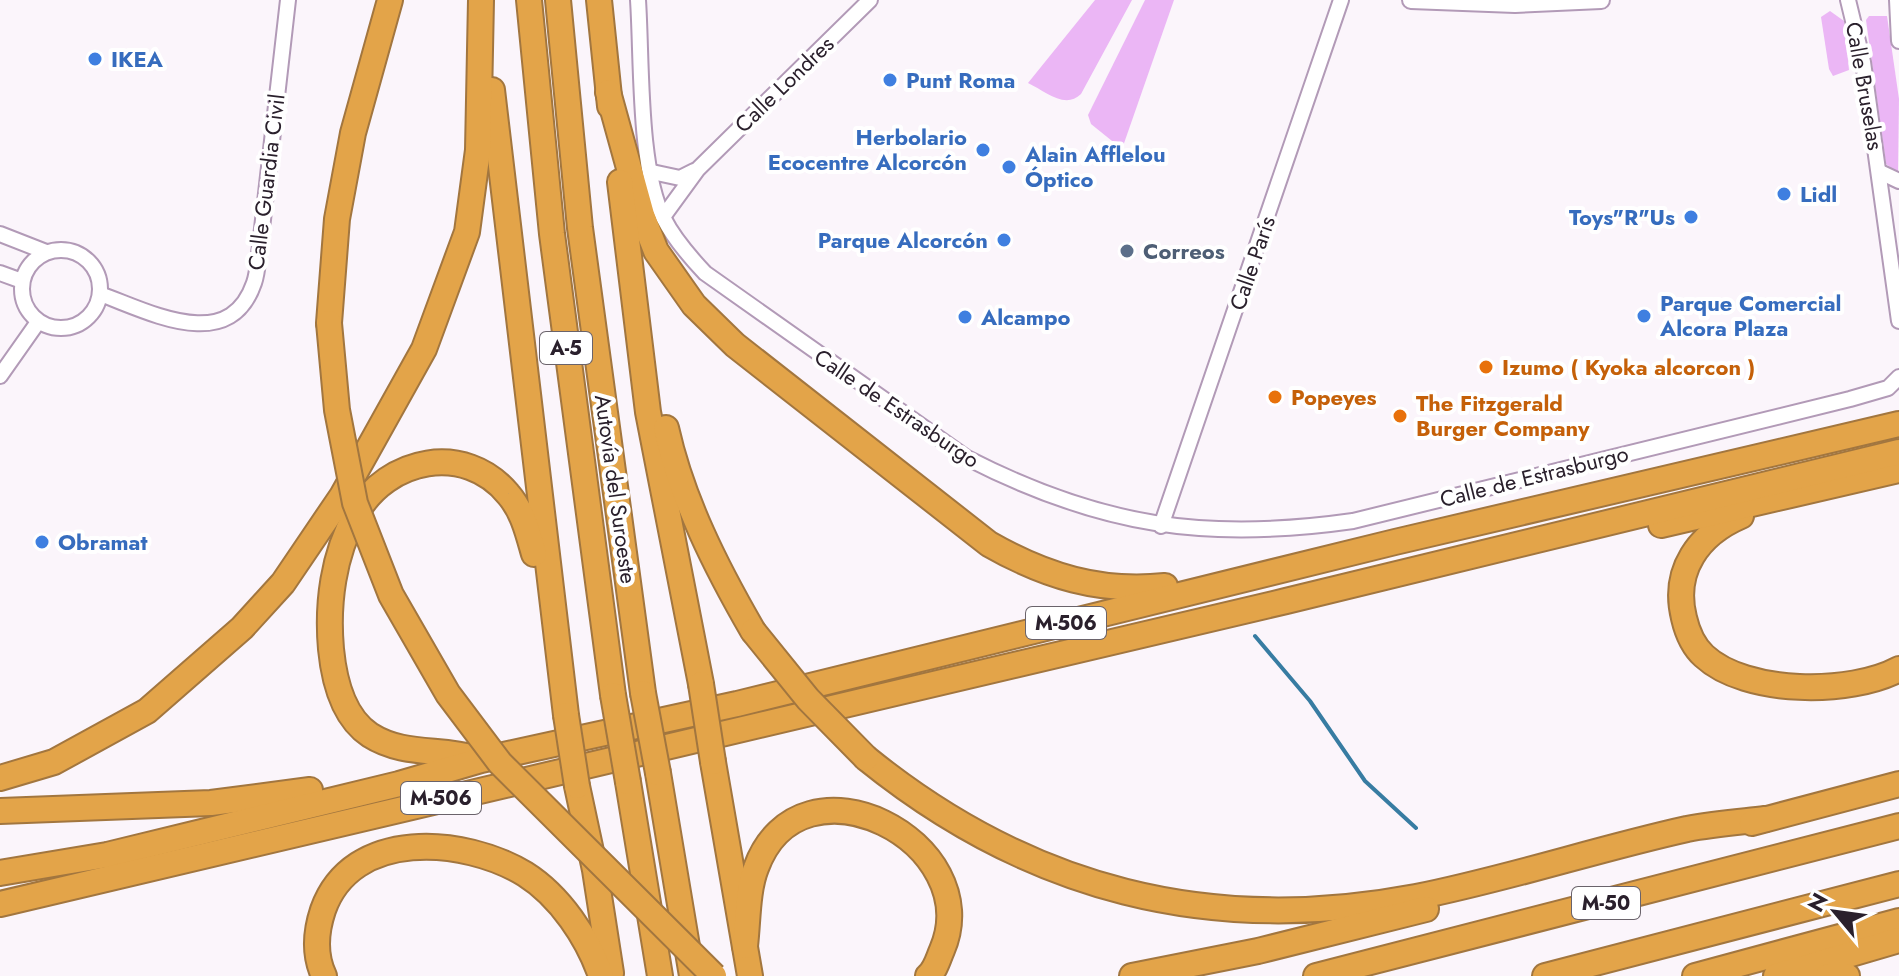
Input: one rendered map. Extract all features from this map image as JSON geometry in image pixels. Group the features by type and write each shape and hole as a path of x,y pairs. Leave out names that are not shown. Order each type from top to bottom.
{"highway":[{"path":"390,0 353,133 337,219 329,323 337,410 355,503 391,595 448,694 500,763 714,976"},
{"path":"482,0 549,591 577,786 595,870 611,976"},
{"path":"0,778 54,762 147,711 242,628 283,583 342,496 424,349 467,232 478,150 482,0"},
{"name":"Autovía del Suroeste","path":"529,0 552,234 613,695 660,976"},
{"name":"Autovía del Suroeste","path":"558,0 580,228 643,693 692,976"},
{"path":"599,0 648,412 701,684 750,976"},
{"path":"608,92 642,215 656,251 694,305 735,345 989,544 1017,560 1063,578 1126,589 1164,586 1328,550 1395,542"},
{"path":"637,317 670,445 695,518 722,577 753,631 808,699 866,758 913,795 967,829 1029,860 1097,886 1174,904 1255,912 1329,909 1417,897 1690,828 1765,819"},
{"name":"M-506","path":"0,873 107,855 481,760 737,704 1395,542 1899,424"},
{"name":"M-506","path":"0,904 1286,601 1899,452"},
{"path":"481,760 455,752 415,752 390,746 368,733 351,716 333,666 331,586 356,513 378,487 410,466 445,460 474,468 509,494 522,515 549,591"},
{"path":"1286,601 1463,568 1776,501 1899,470"},
{"path":"1776,501 1718,526 1694,550 1681,580 1680,604 1687,632 1704,656 1748,677 1776,684 1822,688 1855,683 1899,669"},
{"path":"0,811 211,803 280,796 397,774 435,772"},
{"path":"1132,976 1316,937 1899,784"},
{"path":"745,946 755,870 773,838 803,817 849,809 873,816 902,833 933,863 949,901 950,933 928,976"},
{"name":"M-50","path":"1316,976 1899,826"},
{"path":"324,976 317,950 318,927 328,897 348,874 369,859 421,846 458,849 494,859 526,875 577,927 592,951 601,976"},
{"name":"M-50","path":"1545,976 1899,884"},
{"path":"1695,976 1899,921"},
{"path":"1776,976 1899,940"},
{"name":"M-50","path":"1584,976 1645,950"},
{"path":"1828,976 1847,976"}],"street":[{"name":"Calle Guardia Civil","path":"100,294 190,326 211,324 242,304 254,284 260,246 288,0"},
{"name":"Calle de Estrasburgo","path":"638,0 652,172 663,217 684,250 705,273 967,458 1061,500 1115,517 1161,526 1223,532 1287,530 1353,521 1850,399 1888,388 1899,377"},
{"name":"Calle Londres","path":"663,217 698,169 870,0"},
{"name":"Calle París","path":"1161,526 1341,0"},
{"path":"1411,0 1480,4 1601,0"},
{"name":"Calle Bruselas","path":"1848,0 1859,37 1886,210 1899,321"},
{"name":"Calle Bruselas","path":"1897,0 1899,41"},
{"path":"652,172 680,178 698,169"},
{"name":"Calle Bruselas","path":"1880,172 1899,181"},
{"path":"1886,210 1899,198"},
{"path":"0,234 46,252"},
{"name":"Calle Bruselas","path":"1890,245 1899,279"},
{"path":"62,249 78,253 91,263 99,278 100,294 88,318 77,326 51,328 38,322 24,304 22,281 30,264 46,252 62,249"},
{"path":"0,273 22,281"},
{"path":"0,376 38,322"}],"shaded area":[{"path":"1095,0 1132,0 1081,94 1062,100 1028,83"},
{"path":"1145,0 1174,0 1122,149 1091,124 1088,115"},
{"path":"1830,11 1844,21 1849,70 1833,76 1829,69 1821,17"},
{"path":"1869,16 1887,16 1899,99 1898,173 1886,164 1866,20"}],"waterway":[{"path":"1255,636 1310,701 1365,781 1416,828"}],"place":[{"name":"IKEA","path":"95,59"},
{"name":"Punt Roma","path":"890,80"},
{"name":"Herbolario Ecocentre Alcorcón","path":"983,150"},
{"name":"Alain Afflelou Óptico","path":"1009,167"},
{"name":"Lidl","path":"1784,194"},
{"name":"Toys\"R\"Us","path":"1691,217"},
{"name":"Parque Alcorcón","path":"1004,240"},
{"name":"Correos","path":"1127,251"},
{"name":"Parque Comercial Alcora Plaza","path":"1644,316"},
{"name":"Alcampo","path":"965,317"},
{"name":"Izumo ( Kyoka alcorcon )","path":"1486,367"},
{"name":"Popeyes","path":"1275,397"},
{"name":"The Fitzgerald Burger Company","path":"1400,416"},
{"name":"Obramat","path":"42,542"}]}
